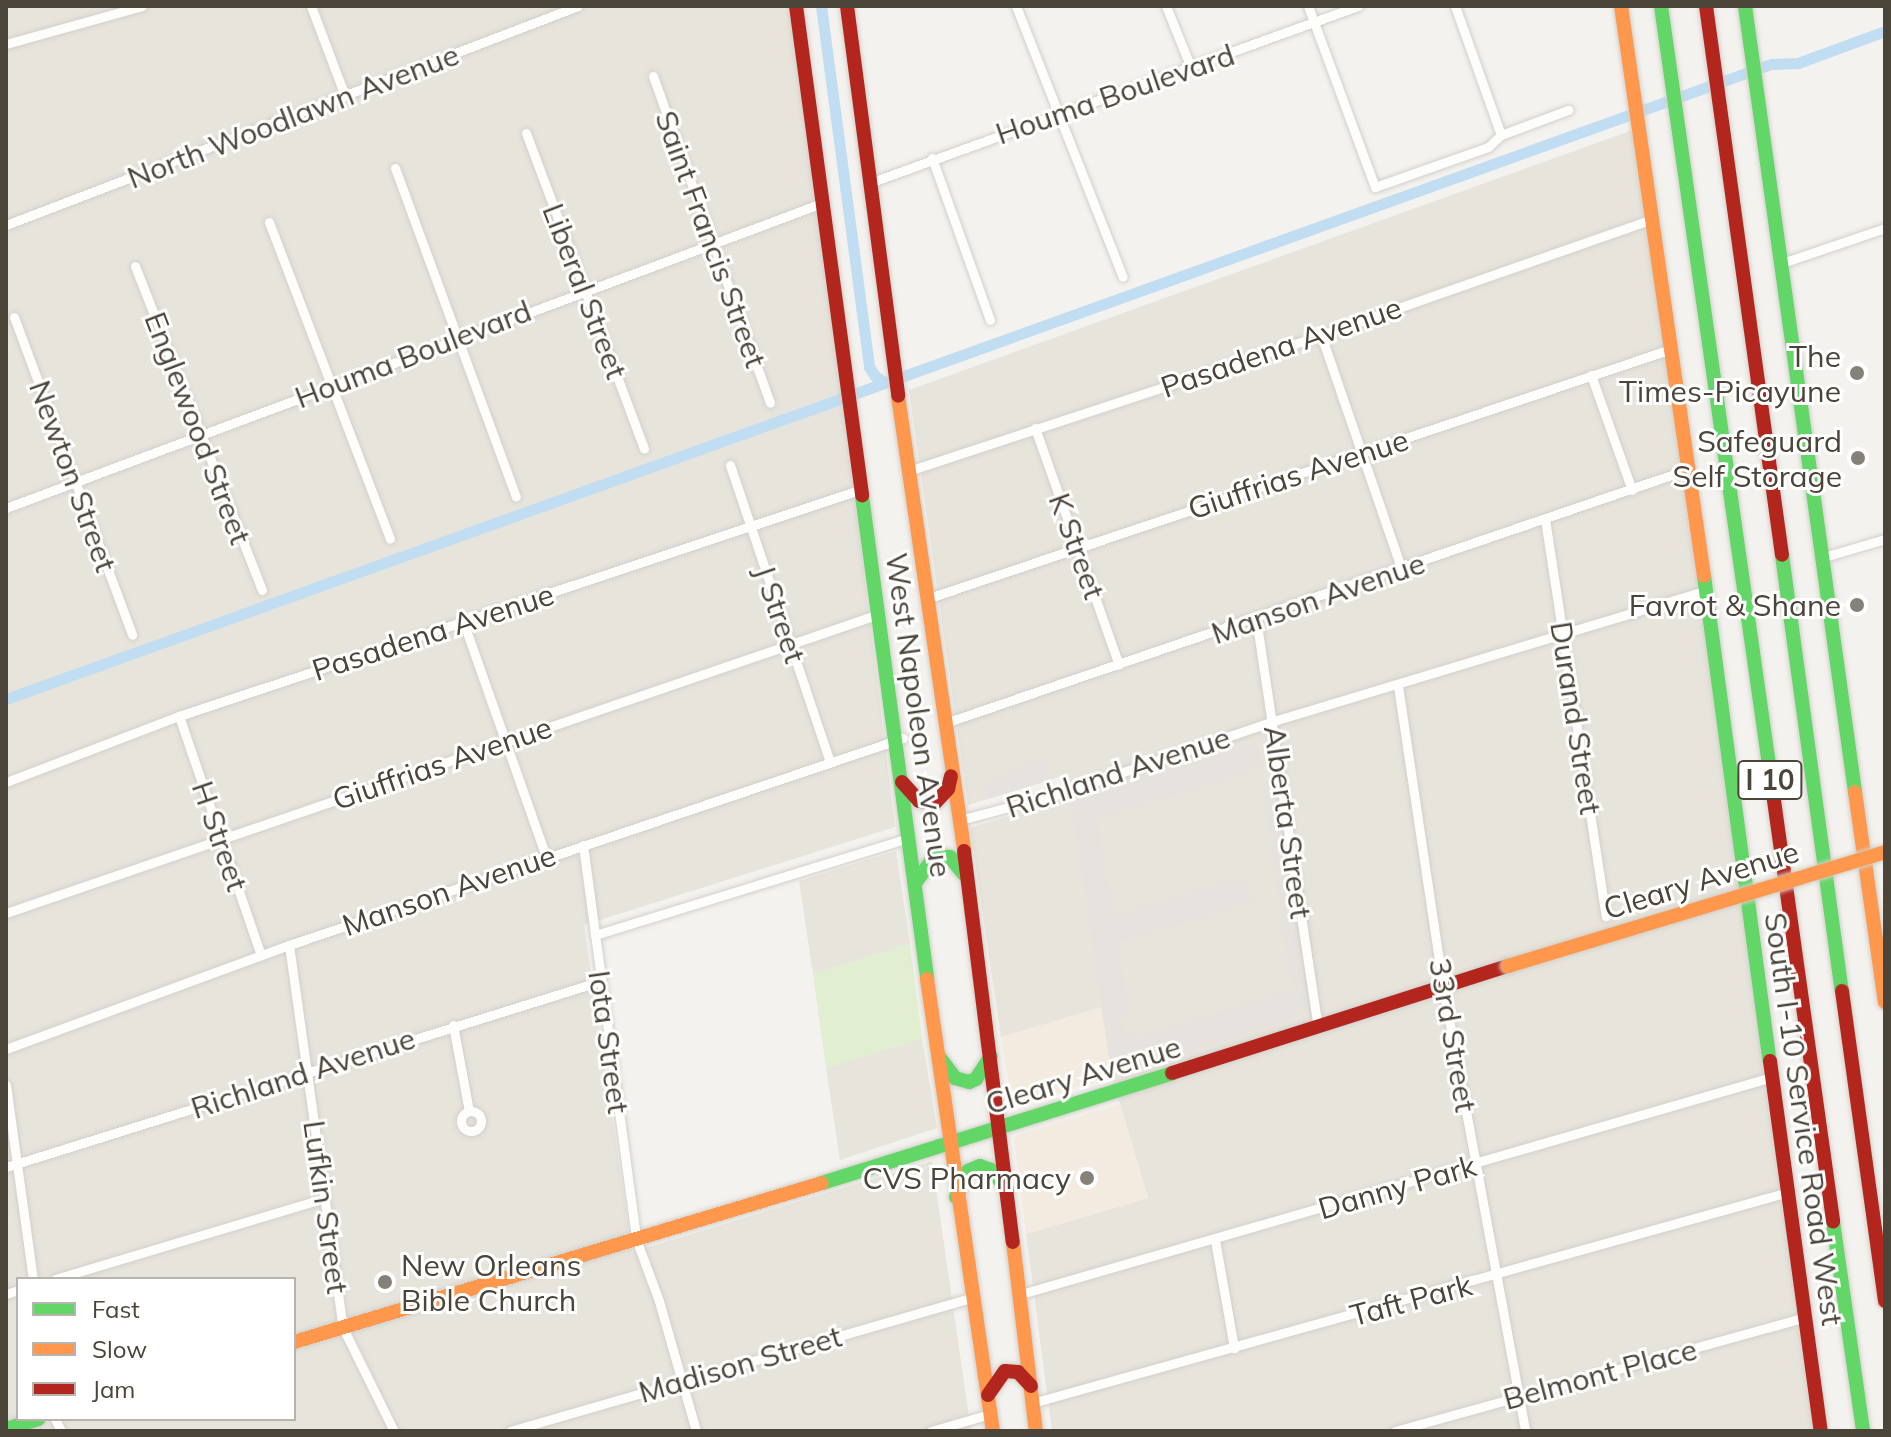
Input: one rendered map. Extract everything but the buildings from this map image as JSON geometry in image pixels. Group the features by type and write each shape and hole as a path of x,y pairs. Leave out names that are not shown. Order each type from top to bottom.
{"main road":[{"name":"West Napoleon Avenue","path":"796,6 879,614 899,739 948,1144 993,1431"},
{"name":"West Napoleon Avenue","path":"847,6 908,471 960,820 1036,1431"},
{"name":"South I-10 Service Road West","path":"1621,6 1689,469 1821,1431"},
{"name":"I 10","path":"1661,6 1863,1431"},
{"name":"I 10","path":"1706,6 1885,1301"},
{"path":"1745,6 1885,1002"},
{"path":"902,782 919,801 934,804 948,789 952,771"},
{"name":"Cleary Avenue","path":"296,1341 1180,1073 1508,966 1885,852"},
{"path":"915,883 929,859 942,855 957,863 966,878"},
{"path":"940,1058 955,1078 969,1082 976,1079 991,1056"},
{"path":"956,1198 968,1171 980,1166 991,1170 1007,1189"},
{"path":"988,1395 1005,1371 1018,1372 1031,1387"},
{"path":"1029,1431 1033,1408"},
{"path":"6,1429 32,1421"}],"street":[{"path":"6,44 142,6"},
{"path":"311,6 345,96"},
{"name":"North Woodlawn Avenue","path":"6,225 578,6"},
{"path":"1016,6 1123,277"},
{"path":"1166,6 1191,68"},
{"path":"1308,6 1375,187 1488,147 1501,135 1568,110"},
{"name":"Houma Boulevard","path":"872,182 1358,6"},
{"path":"1455,6 1501,135"},
{"name":"Saint Francis Street","path":"653,76 770,403"},
{"name":"Liberal Street","path":"526,133 644,449"},
{"path":"932,158 990,320"},
{"path":"395,168 516,496"},
{"name":"Houma Boulevard","path":"6,508 822,203"},
{"name":"Pasadena Avenue","path":"908,471 1321,335 1653,219"},
{"path":"269,222 390,539"},
{"path":"1782,263 1885,228"},
{"name":"Englewood Street","path":"135,266 262,590"},
{"name":"Newton Street","path":"14,317 132,635"},
{"path":"1321,335 1402,570"},
{"name":"Giuffrias Avenue","path":"926,599 1671,349"},
{"path":"1591,375 1632,490"},
{"name":"K Street","path":"1035,428 1119,665"},
{"name":"J Street","path":"730,465 830,762"},
{"name":"Manson Avenue","path":"945,723 1402,570 1689,469"},
{"name":"Pasadena Avenue","path":"6,782 179,716 862,489"},
{"name":"Durand Street","path":"1545,519 1606,916"},
{"path":"1824,557 1885,539"},
{"path":"1398,686 1705,591"},
{"name":"Giuffrias Avenue","path":"6,913 879,614"},
{"name":"Alberta Street","path":"1256,618 1318,1026"},
{"path":"463,621 546,857"},
{"name":"Richland Avenue","path":"960,820 1058,794 1274,721 1398,686"},
{"name":"33rd Street","path":"1398,686 1443,987 1525,1431"},
{"name":"H Street","path":"179,716 261,955"},
{"name":"Manson Avenue","path":"6,1049 289,945 899,739"},
{"path":"595,935 909,838"},
{"name":"Iota Street","path":"583,845 636,1239 683,1380 696,1431"},
{"name":"Lufkin Street","path":"289,945 343,1328 394,1431"},
{"name":"Richland Avenue","path":"6,1167 601,981"},
{"path":"453,1025 469,1111"},
{"name":"Danny Park","path":"1021,1294 1772,1077"},
{"path":"6,1085 33,1277"},
{"name":"Taft Park","path":"1033,1408 1788,1192"},
{"path":"62,1277 325,1198"},
{"path":"1215,1240 1234,1348"},
{"name":"Madison Street","path":"510,1431 971,1298"},
{"name":"Belmont Place","path":"1395,1431 1805,1317"},
{"path":"931,1431 990,1414"}],"shaded area":[{"path":"6,6 794,6 895,827 584,925 632,1252 932,1161 971,1431 6,1431"},
{"path":"1641,127 1826,1431 1052,1431 1026,1234 1148,1198 1112,1077 1101,1008 1001,1037 970,828 1068,798 1063,776 968,805 909,390"},
{"path":"1256,742 1263,768 1097,819 1116,929 1116,916 1236,878 1239,886 1248,883 1253,902 1118,942 1128,1004 1128,1015 1121,1018 1125,1033 1132,1032 1134,1039 1297,988 1298,997 1301,995 1300,987 1294,987 1286,960 1295,957 1293,953 1286,955 1275,878 1283,876 1283,871 1275,871 1261,783 1275,779 1307,1009 1296,1008 1296,1018 1112,1077 1071,799"},
{"path":"1047,759 1050,780 985,800 985,783 993,781 993,775 1020,770 1021,763"},
{"path":"896,851 910,944 813,974 799,881"},
{"path":"1101,1007 1112,1077 1012,1105 1001,1037"},
{"path":"922,1038 937,1128 840,1160 826,1068"},
{"path":"1120,1104 1148,1198 1026,1234 1014,1140 1017,1135"}],"green space":[{"path":"910,944 922,1038 826,1068 813,974"}],"waterway":[{"path":"821,6 869,367 875,376 886,383"},
{"path":"6,699 1771,64 1798,63 1885,31"}],"traffic: fast":[{"path":"1661,6 1770,772"},
{"path":"1745,6 1855,792"},
{"path":"862,496 927,979"},
{"path":"1782,555 1842,991"},
{"path":"1704,576 1770,1061"},
{"path":"916,882 935,856 950,857 964,874"},
{"path":"940,1058 955,1078 969,1082 976,1079 991,1056"},
{"path":"822,1183 1172,1073"},
{"path":"956,1197 968,1171 980,1166 991,1170 1007,1189"},
{"path":"1833,1222 1863,1431"},
{"path":"6,1429 32,1421"}],"traffic: slow":[{"path":"1621,6 1704,576"},
{"path":"898,396 964,851"},
{"path":"1855,792 1885,1002"},
{"path":"1508,966 1885,852"},
{"path":"927,979 993,1431"},
{"path":"296,1341 822,1183"},
{"path":"1013,1242 1036,1431"}],"traffic: jam":[{"path":"796,6 862,496"},
{"path":"847,6 898,396"},
{"path":"1706,6 1782,555"},
{"path":"1770,772 1833,1222"},
{"path":"902,782 919,801 934,804 948,789 951,776"},
{"path":"964,851 1013,1242"},
{"path":"1172,1073 1508,966"},
{"path":"1842,991 1885,1301"},
{"path":"1770,1061 1821,1431"},
{"path":"988,1395 1005,1371 1018,1372 1031,1386"}],"place":[{"name":"The Times-Picayune","path":"1857,373"},
{"name":"Safeguard Self Storage","path":"1858,458"},
{"name":"Favrot & Shane","path":"1857,605"},
{"name":"CVS Pharmacy","path":"1087,1178"},
{"name":"New Orleans Bible Church","path":"385,1282"}]}
